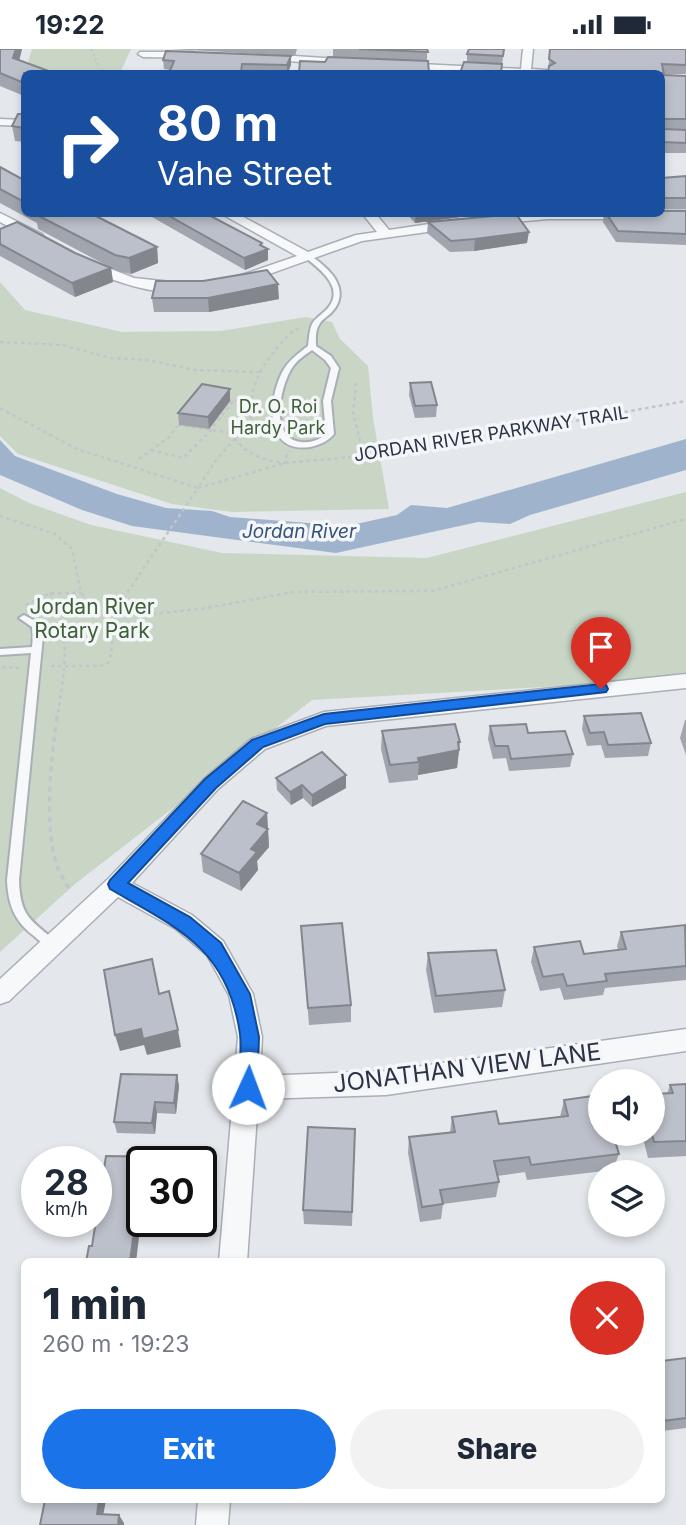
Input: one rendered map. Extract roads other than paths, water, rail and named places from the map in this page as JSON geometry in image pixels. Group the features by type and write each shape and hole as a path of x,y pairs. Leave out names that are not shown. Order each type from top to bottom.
{"street":[{"path":"526,70 528,49"},
{"path":"142,55 202,55"},
{"path":"257,57 360,64"},
{"path":"384,65 485,70"},
{"path":"0,122 21,123"},
{"path":"665,215 686,215"},
{"path":"0,216 45,241"},
{"path":"233,217 308,257"},
{"path":"372,217 385,233"},
{"path":"227,283 248,278 339,244 385,233 519,217"},
{"path":"79,260 111,276 134,282 197,286"},
{"path":"0,994 116,884 211,783 258,744 324,719 686,681"},
{"path":"116,884 184,922 215,949 241,994 250,1037 233,1258"},
{"name":"JONATHAN VIEW LANE","path":"248,1088 386,1083 686,1040"},
{"path":"212,1525 214,1503"}],"lane":[{"path":"308,257 331,278 337,286 338,294 334,305 316,323 312,347 296,357 288,368 277,400 279,433 287,442 302,445 319,442 330,434 327,401 335,368 312,347"},
{"path":"24,618 36,625 37,650 13,880 13,903 24,922 53,945"},
{"path":"0,652 37,650"}],"water":[{"name":"Jordan River","path":"686,439 686,470 530,515 510,524 478,522 336,553 132,526 82,510 0,475 0,440 15,456 117,494 166,508 212,511 230,517 347,526 397,515 411,505 447,508"}],"park label":[{"name":"Dr. O. Roi Hardy Park","path":"278,418"},
{"name":"Jordan River Rotary Park","path":"92,619"}]}
